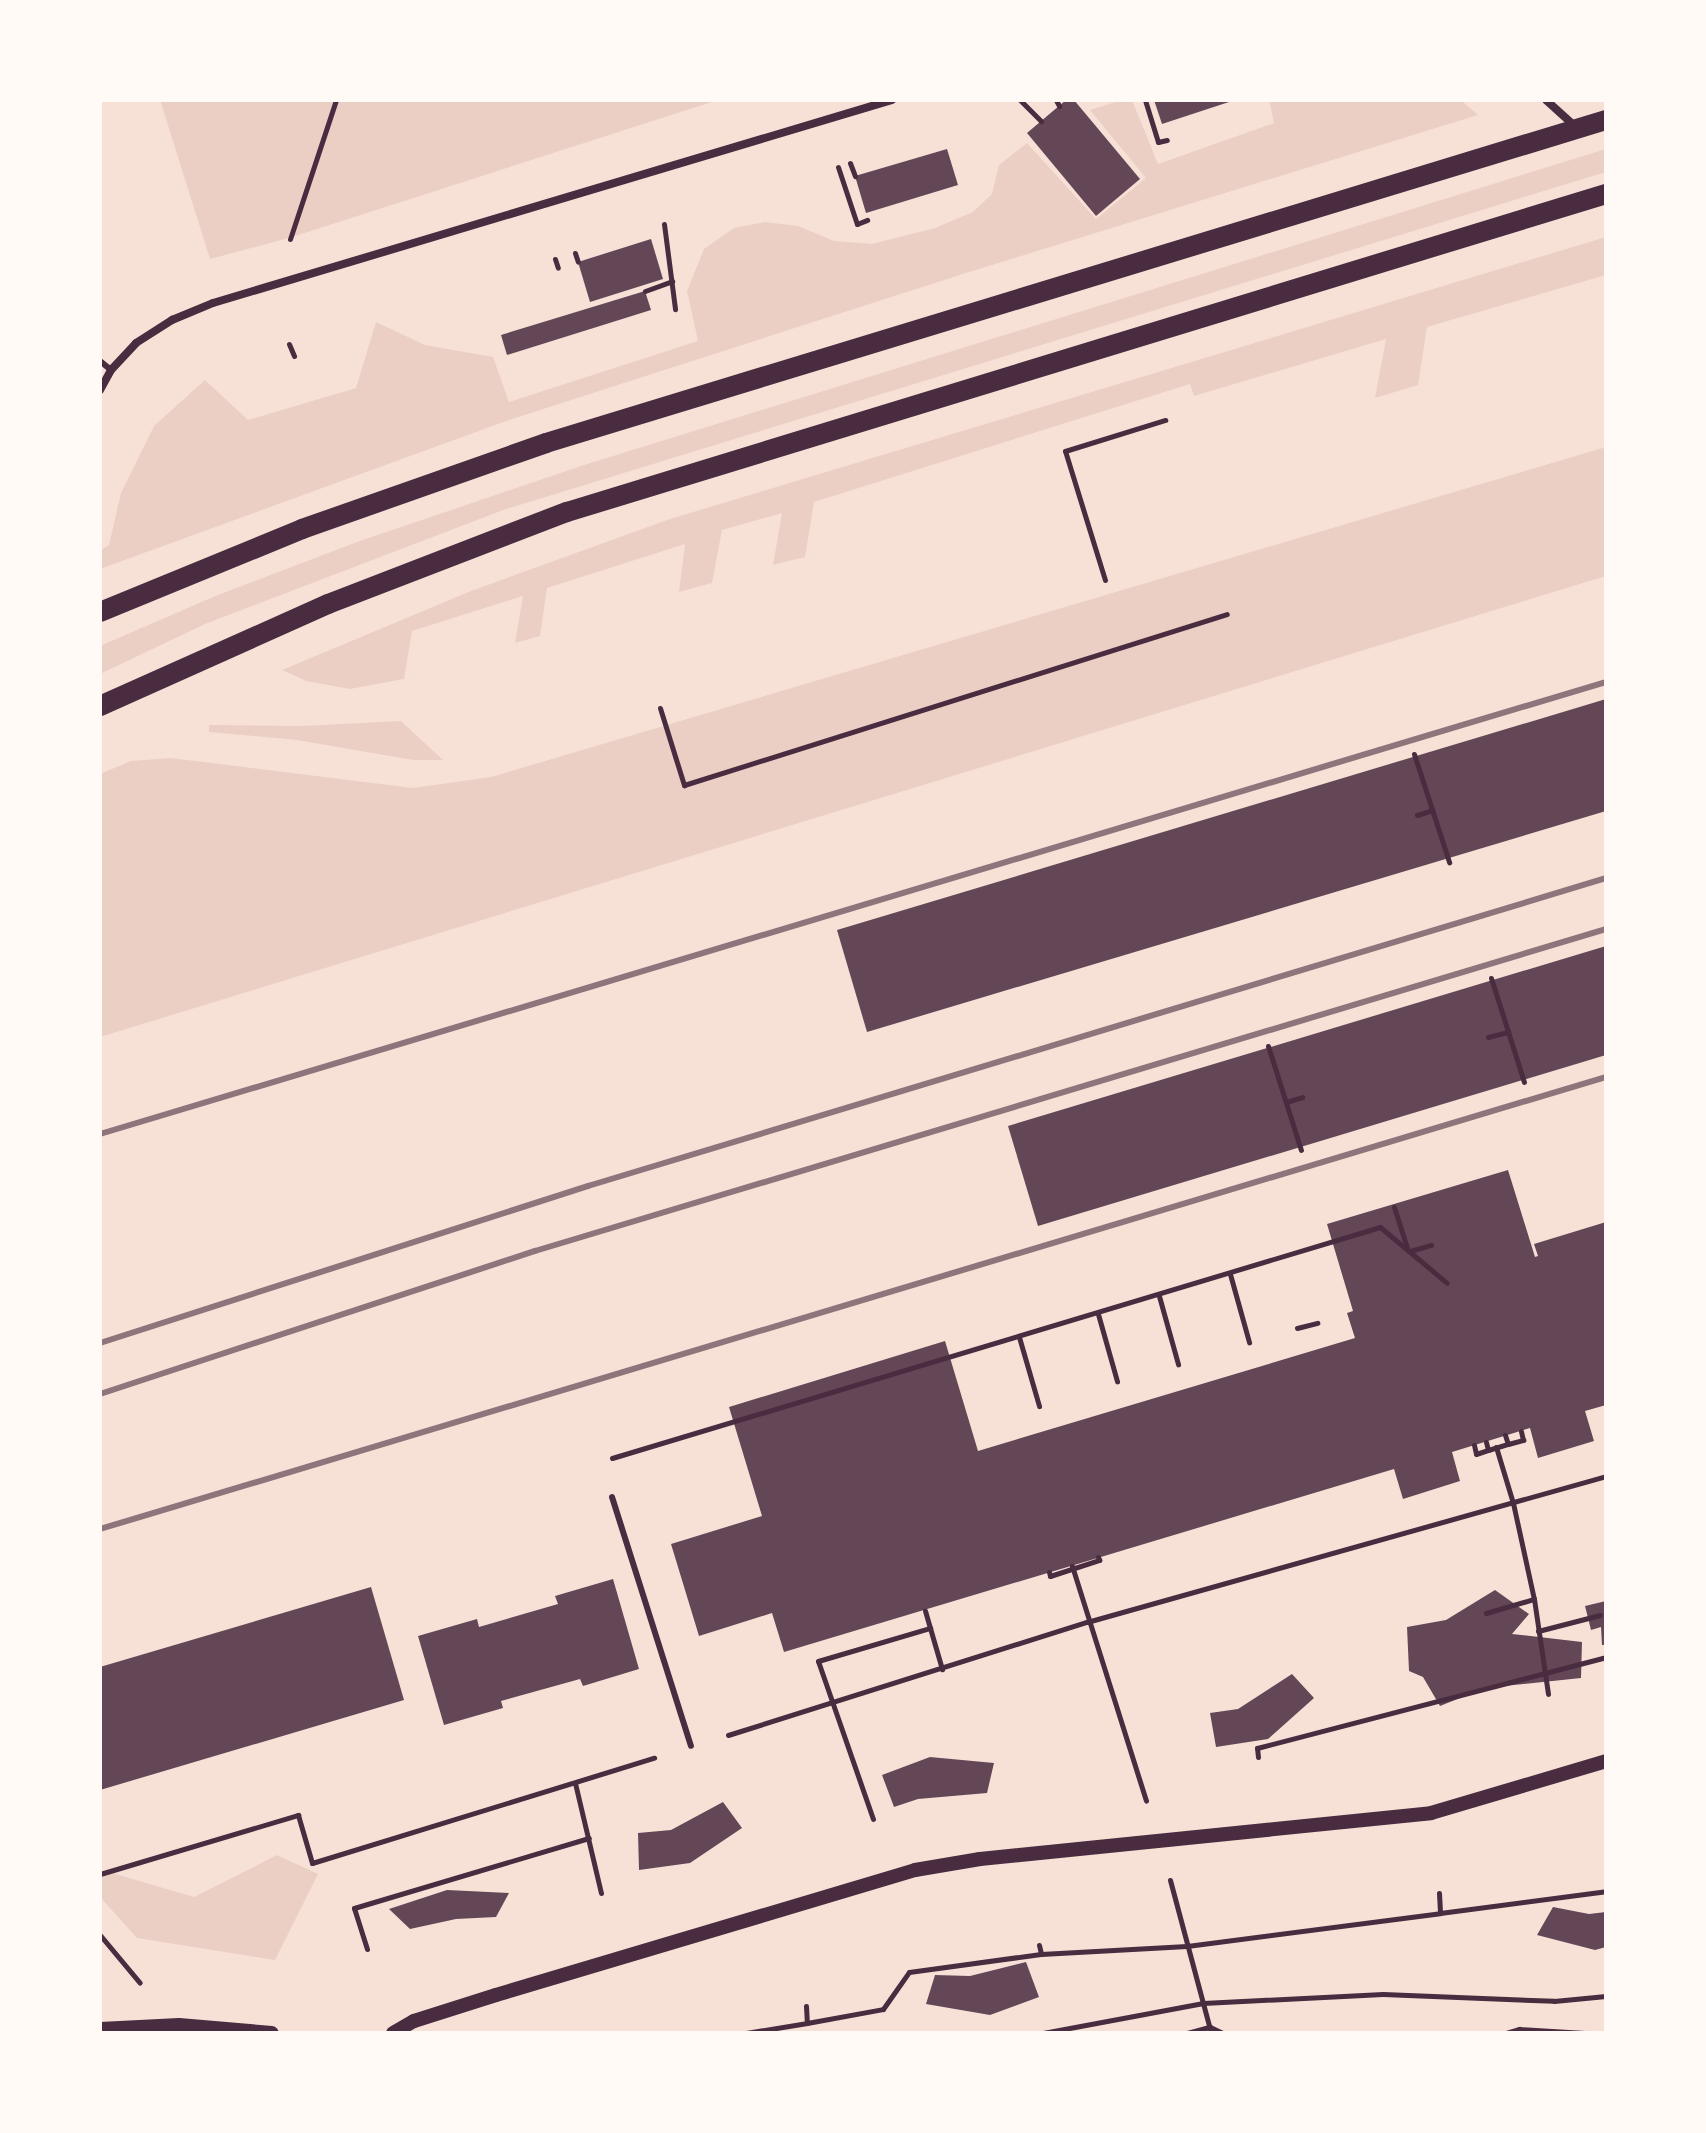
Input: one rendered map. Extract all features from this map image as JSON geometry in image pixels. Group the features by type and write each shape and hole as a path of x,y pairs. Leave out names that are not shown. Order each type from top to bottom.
{"main road":[{"path":"100,612 302,529 546,443 1606,120"},
{"path":"100,706 328,604 567,512 1606,194"}],"street":[{"path":"100,390 111,370 136,343 172,320 213,303 892,100"},
{"path":"1546,100 1578,129"},
{"path":"393,2033 414,2021 915,1870 980,1859 1431,1813 1606,1761"},
{"path":"100,2029 179,2025 272,2033"}],"lane":[{"path":"100,361 111,370"},
{"path":"612,1497 691,1746"}],"path":[{"path":"301,276 289,238 336,100"},
{"path":"1020,100 1041,121"},
{"path":"1145,100 1158,142 1167,140"},
{"path":"850,163 855,176"},
{"path":"838,167 857,224 867,220"},
{"path":"664,224 675,309"},
{"path":"575,253 578,262"},
{"path":"555,259 558,268"},
{"path":"645,291 672,281"},
{"path":"289,344 294,356"},
{"path":"1105,580 1065,451 1165,420"},
{"path":"660,708 684,785 1227,614"},
{"path":"1414,754 1449,862"},
{"path":"1417,815 1432,810"},
{"path":"1491,978 1524,1082"},
{"path":"1488,1037 1508,1032"},
{"path":"1268,1046 1301,1150"},
{"path":"1286,1102 1302,1097"},
{"path":"1394,1207 1409,1252"},
{"path":"612,1497 601,1461 1159,1296 1380,1227 1447,1283"},
{"path":"1409,1252 1431,1245"},
{"path":"1230,1274 1249,1342"},
{"path":"1159,1296 1178,1364"},
{"path":"1098,1314 1117,1381"},
{"path":"1297,1328 1317,1323"},
{"path":"1019,1337 1039,1406"},
{"path":"1474,1445 1476,1454 1523,1440 1521,1431"},
{"path":"1505,1435 1508,1444"},
{"path":"1486,1442 1488,1450"},
{"path":"1496,1447 1513,1503 1534,1599 1548,1694"},
{"path":"1087,1622 1606,1476"},
{"path":"1049,1572 1050,1576 1099,1560 1098,1557"},
{"path":"1072,1567 1087,1622 1160,1841 1211,2030"},
{"path":"1486,1613 1534,1599"},
{"path":"925,1611 942,1669"},
{"path":"1538,1631 1600,1615"},
{"path":"873,1819 818,1661 930,1628"},
{"path":"1258,1757 1257,1748 1606,1657"},
{"path":"575,1783 601,1893"},
{"path":"100,1874 298,1815"},
{"path":"367,1949 354,1908 589,1838"},
{"path":"746,2033 883,2009 909,1972 1041,1954 1187,1946 1606,1891"},
{"path":"1439,1893 1440,1913"},
{"path":"100,1935 179,2025"},
{"path":"1039,1945 1041,1954"},
{"path":"1043,2033 1203,2003 1383,1994 1554,2001 1606,1996"},
{"path":"806,2006 807,2023"},
{"path":"1506,2033 1519,2029 1585,2033"},
{"path":"1187,2033 1211,2030 1223,2033"}],"shaded area":[{"path":"160,100 718,100 289,238 210,259"},
{"path":"1132,100 1158,164 1274,123 1269,100 1461,100 1478,115 966,273 509,420 100,569 100,551 109,545 121,493 154,426 205,380 248,420 356,388 376,322 425,345 493,357 509,402 698,341 687,291 704,249 734,228 765,222 798,226 834,241 872,244 935,228 973,212 992,194 999,165 1027,143 1096,219 1146,178 1090,110"},
{"path":"1606,149 1606,172 506,509 205,624 100,674 100,646 213,597 357,542 584,465"},
{"path":"1606,237 1606,275 1427,327 1418,385 1375,398 1386,339 1194,396 1190,384 814,502 805,557 773,565 782,513 722,530 712,583 679,592 685,544 547,588 540,636 515,643 523,596 412,631 404,679 350,689 306,681 282,670 471,591 670,519"},
{"path":"1606,447 1606,576 100,1037 100,774 131,761 171,758 413,788 491,777"},
{"path":"401,721 443,760 413,760 297,740 209,732 209,725 302,726"},
{"path":"277,1855 318,1874 275,1960 137,1938 100,1897 100,1878 112,1873 194,1897"}],"building":[{"path":"1066,100 1074,100 1140,179 1096,216 1027,133"},
{"path":"1154,100 1232,100 1232,101 1162,124"},
{"path":"947,149 958,185 866,213 855,176"},
{"path":"651,239 663,279 590,302 578,262"},
{"path":"645,291 651,310 507,355 501,335"},
{"path":"1606,699 1606,811 867,1032 837,930"},
{"path":"1606,946 1606,1055 1038,1226 1008,1126"},
{"path":"1508,1170 1535,1257 1538,1256 1534,1244 1606,1222 1606,1405 1585,1411 1594,1441 1538,1458 1530,1428 1452,1452 1460,1481 1403,1499 1394,1469 784,1652 772,1613 699,1636 671,1544 762,1516 729,1407 945,1341 978,1451 1355,1338 1347,1313 1353,1311 1327,1224"},
{"path":"613,1579 639,1669 583,1686 580,1679 501,1701 503,1708 444,1725 418,1636 477,1619 479,1627 558,1604 555,1596"},
{"path":"371,1587 404,1700 100,1790 100,1667"},
{"path":"1495,1590 1529,1614 1512,1634 1582,1642 1581,1678 1485,1688 1440,1706 1423,1677 1409,1671 1407,1627 1446,1620"},
{"path":"1606,1601 1606,1645 1602,1645 1601,1627 1591,1630 1585,1606"},
{"path":"1292,1674 1314,1698 1268,1739 1216,1747 1210,1713 1238,1709"},
{"path":"930,1757 994,1763 987,1793 918,1799 894,1807 882,1775"},
{"path":"723,1802 742,1828 690,1863 639,1870 638,1833 671,1830"},
{"path":"447,1890 509,1893 496,1917 456,1919 410,1929 389,1909"},
{"path":"1553,1907 1589,1914 1606,1912 1606,1947 1595,1950 1537,1935"},
{"path":"1026,1962 1039,1997 990,2015 926,2004 935,1975 970,1976"}],"railway":[{"path":"100,1134 1606,682"},
{"path":"100,1343 588,1186 1606,878"},
{"path":"100,1394 535,1251 1606,929"},
{"path":"100,1529 1606,1077"}]}
